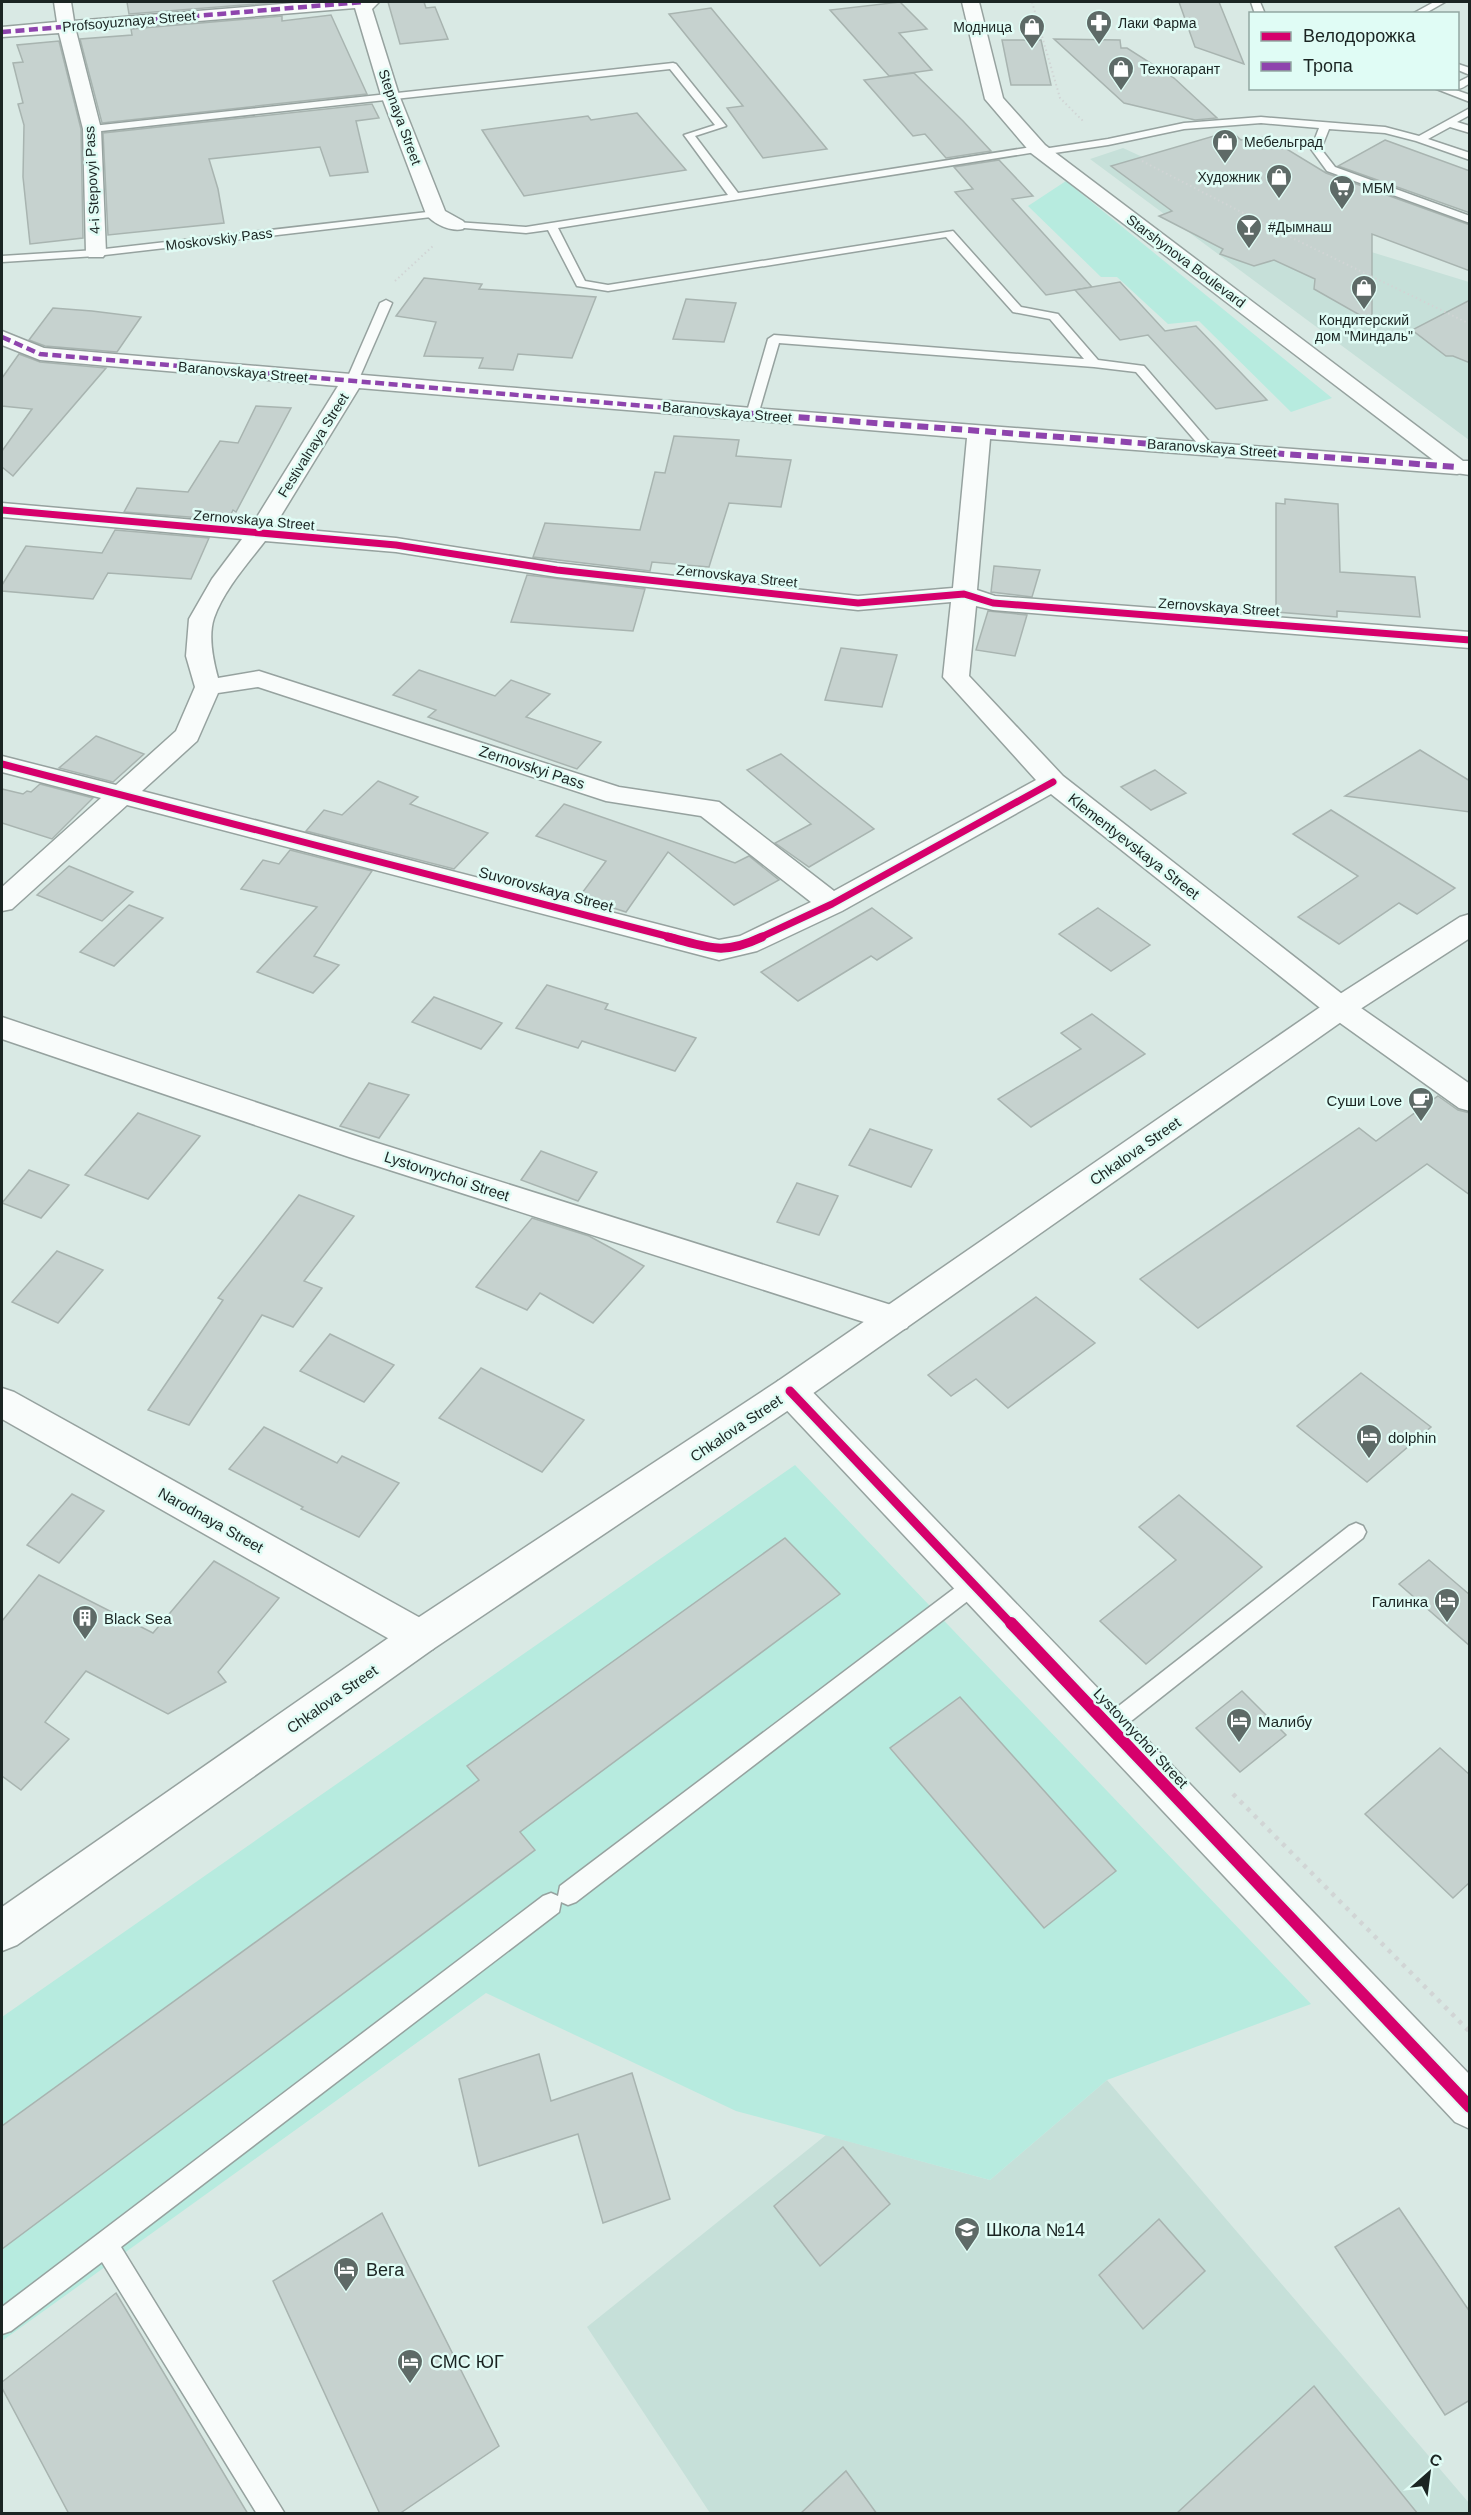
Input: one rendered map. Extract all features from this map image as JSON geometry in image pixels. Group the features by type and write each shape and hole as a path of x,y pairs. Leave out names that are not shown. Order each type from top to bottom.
{"street":[{"name":"4-i Stepovyi Pass","path":"63,2 66,26 92,129 96,253"},
{"name":"Profsoyuznaya Street","path":"2,32 364,2"},
{"name":"Stepnaya Street","path":"371,2 363,7 390,95 436,214"},
{"name":"Starshynova Boulevard","path":"970,2 994,99 1040,150 1463,467"},
{"path":"436,214 456,225"},
{"name":"Baranovskaya Street","path":"2,337 40,354 752,415 1463,467"},
{"name":"Festivalnaya Street","path":"208,687 199,656 201,619 224,579 258,534 352,381"},
{"name":"Klementyevskaya Street","path":"979,431 976,485 956,677 1053,782 1340,1008 1470,1100"},
{"name":"Zernovskaya Street","path":"2,510 396,545 557,570 858,603 964,594 993,603 1470,640"},
{"name":"Zernovskyi Pass","path":"208,687 259,679 616,795 709,808 832,904"},
{"path":"2,902 189,735 208,687"},
{"name":"Suvorovskaya Street","path":"2,764 719,950 747,944 832,904 1053,782"},
{"name":"Chkalova Street","path":"2,1931 420,1637 790,1391 1340,1008 1470,924"},
{"name":"Lystovnychoi Street","path":"2,1028 360,1149 894,1319"},
{"name":"Lystovnychoi Street","path":"790,1391 1470,2106"},
{"name":"Narodnaya Street","path":"2,1402 420,1637"}],"lane":[{"path":"1420,12 1440,2"},
{"path":"92,129 673,66 721,126 689,135 735,197"},
{"path":"1452,90 1470,99"},
{"path":"1420,139 1470,111"},
{"path":"456,225 526,230 1040,150 1108,142 1184,126 1261,120 1385,130 1420,139 1470,157"},
{"path":"1449,123 1470,130"},
{"path":"1325,124 1316,148 1331,169 1470,220"},
{"name":"Moskovskiy Pass","path":"2,259 96,253 436,214"},
{"path":"551,226 580,284 608,288 949,233 1017,310 1054,316 1094,363"},
{"path":"352,381 386,303"},
{"path":"752,415 774,339 1094,363 1140,369 1208,448"},
{"path":"1109,1726 1356,1532"},
{"path":"2,2322 975,1584"},
{"path":"105,2244 272,2514"}],"path":[{"path":"1032,2 1060,98 1108,142 1287,236 1470,324"},
{"path":"386,303 394,282 456,225"}],"shaded area":[{"path":"1123,148 1303,231 1469,282 1469,440 1090,159"},
{"name":"Школа №14","path":"1107,2080 1469,2503 1469,2513 710,2513 587,2327 826,2135 990,2180"}],"green space":[{"path":"1066,181 1332,398 1291,412 1199,321 1168,324 1117,277 1101,277 1028,206"},
{"path":"795,1465 1311,2004 1107,2080 990,2180 736,2111 486,1993 2,2341 2,2017"}],"building":[{"path":"127,2 281,2 129,14"},
{"path":"388,2 424,2 426,8 435,7 448,39 400,44"},
{"path":"900,2 927,29 899,33 932,70 889,76 830,10"},
{"path":"1179,2 1219,2 1244,64 1195,47"},
{"path":"711,8 827,149 763,158 727,108 743,106 669,14"},
{"path":"331,15 367,94 102,123 80,39 132,35 131,29 282,16 282,21"},
{"path":"1054,39 1120,40 1121,48 1127,48 1174,78 1217,118 1195,120 1124,103"},
{"path":"1002,40 1041,40 1051,85 1011,85"},
{"path":"59,41 81,129 83,238 30,244 23,177 24,125 18,104 23,103 13,63 23,62 17,45"},
{"path":"914,73 991,151 946,158 925,134 913,136 864,80"},
{"path":"372,104 379,118 356,121 368,172 330,176 320,147 209,159 218,189 224,223 108,235 103,133"},
{"path":"637,113 686,170 524,196 482,130 588,116 591,120"},
{"path":"1231,131 1241,140 1267,137 1326,173 1470,225 1470,271 1372,234 1372,322 1314,289 1315,279 1274,260 1254,266 1220,254 1223,249 1159,216 1172,211 1111,166"},
{"path":"1385,140 1470,171 1470,213 1338,166"},
{"path":"999,160 1033,196 1012,199 1092,287 1046,295 955,192 973,189 954,167"},
{"path":"424,278 482,284 479,289 596,297 572,358 518,354 513,370 479,368 483,358 424,356 436,322 396,316"},
{"path":"1120,282 1165,331 1196,326 1267,400 1216,409 1148,335 1120,340 1075,290"},
{"path":"686,299 736,303 724,342 673,339"},
{"path":"1470,300 1470,363 1453,356 1446,356 1412,330"},
{"path":"53,308 141,317 117,352 45,346 29,340"},
{"path":"19,354 40,362 106,368 13,476 2,467 2,451 32,409 2,406 2,378"},
{"path":"256,406 291,408 236,512 233,510 228,520 124,512 137,488 188,492 220,441 238,443"},
{"path":"674,436 739,440 736,456 791,460 781,507 729,503 709,567 652,562 650,571 533,557 545,523 640,530 655,472 665,473"},
{"path":"1285,499 1338,504 1340,572 1415,577 1420,617 1337,611 1337,617 1276,612 1276,503 1285,504"},
{"path":"115,530 209,538 191,579 108,573 93,599 2,591 2,585 26,546 102,553"},
{"path":"994,566 1040,570 1032,597 991,592"},
{"path":"527,575 645,589 633,631 511,622"},
{"path":"988,611 1027,615 1015,656 976,650"},
{"path":"841,648 897,655 882,707 825,700"},
{"path":"419,670 495,696 511,680 550,694 526,717 601,742 577,769 428,717 436,710 393,695"},
{"path":"96,736 144,754 113,782 59,768"},
{"path":"1420,750 1470,781 1470,812 1345,796"},
{"path":"781,754 874,829 809,867 775,843 811,824 747,770"},
{"path":"1155,770 1186,793 1151,810 1121,787"},
{"path":"378,781 418,797 410,804 488,833 454,869 306,831 324,810 342,815"},
{"path":"40,784 93,798 52,839 2,823 2,789 23,794 27,791 31,792"},
{"path":"564,804 735,863 749,856 779,880 734,905 668,852 626,912 579,897 606,861 536,836"},
{"path":"1331,810 1455,888 1417,914 1399,903 1339,944 1298,917 1358,876 1293,834"},
{"path":"290,850 372,871 314,956 339,965 313,993 257,972 317,907 241,889 263,860 279,864"},
{"path":"69,866 133,892 102,921 37,895"},
{"path":"129,905 163,918 114,966 80,952"},
{"path":"872,908 912,938 877,960 871,956 798,1001 761,972"},
{"path":"1098,908 1150,945 1111,971 1059,934"},
{"path":"547,985 608,1004 605,1009 696,1038 675,1071 582,1041 578,1048 516,1028"},
{"path":"434,997 502,1023 481,1049 412,1022"},
{"path":"1092,1014 1145,1054 1031,1127 998,1099 1081,1049 1061,1033"},
{"path":"369,1083 409,1095 379,1138 340,1126"},
{"path":"1438,1096 1458,1110 1470,1113 1470,1195 1427,1164 1198,1328 1140,1279 1359,1128 1376,1141"},
{"path":"138,1113 200,1136 148,1199 85,1175"},
{"path":"870,1129 932,1150 911,1187 849,1165"},
{"path":"541,1151 597,1172 578,1201 521,1180"},
{"path":"29,1170 69,1185 41,1218 2,1203"},
{"path":"797,1183 838,1196 819,1235 777,1222"},
{"path":"299,1195 354,1216 304,1281 322,1288 293,1327 262,1315 189,1425 148,1410 223,1300 218,1298"},
{"path":"532,1218 589,1236 644,1266 593,1323 540,1293 527,1310 476,1287"},
{"path":"57,1251 103,1270 58,1323 12,1302"},
{"path":"1036,1297 1095,1343 1008,1408 976,1379 951,1396 928,1375"},
{"path":"330,1334 394,1365 364,1402 300,1371"},
{"path":"481,1368 584,1420 542,1472 439,1418"},
{"path":"1361,1373 1431,1427 1367,1482 1297,1426"},
{"path":"264,1427 337,1463 342,1456 399,1483 359,1537 301,1509 303,1507 229,1469"},
{"path":"72,1494 104,1511 59,1563 27,1545"},
{"path":"1179,1495 1262,1567 1146,1664 1100,1621 1176,1560 1139,1527"},
{"path":"785,1538 840,1594 520,1832 535,1850 2,2249 2,2126 479,1780 467,1766"},
{"path":"1429,1560 1470,1595 1470,1646 1399,1584"},
{"name":"Black Sea","path":"214,1561 279,1598 218,1672 226,1682 168,1714 86,1671 45,1722 69,1739 21,1790 2,1776 2,1621 39,1575 153,1633"},
{"path":"1242,1691 1286,1735 1240,1772 1196,1728"},
{"path":"960,1697 1116,1871 1044,1928 890,1748"},
{"path":"1440,1748 1470,1775 1470,1882 1453,1898 1365,1814"},
{"path":"539,2054 551,2101 632,2073 670,2199 603,2223 578,2134 479,2166 459,2079"},
{"path":"843,2147 890,2204 820,2266 774,2206"},
{"path":"1399,2208 1470,2312 1470,2400 1445,2415 1335,2247"},
{"path":"382,2213 499,2446 399,2514 380,2514 273,2281"},
{"path":"1159,2219 1205,2271 1143,2329 1099,2275"},
{"path":"116,2293 248,2514 69,2514 2,2388 2,2382"},
{"path":"1314,2386 1418,2514 1176,2514"},
{"path":"846,2471 877,2514 800,2514"}],"marked path":[{"path":"2,32 364,2"},
{"path":"2,337 40,354 752,415 1457,467"}],"cycle path":[{"path":"2,510 396,545 557,570 858,603 964,594 993,603 1470,640"},
{"path":"2,764 719,950 747,944 832,904 1053,782"},
{"path":"790,1391 1470,2107"}],"place":[{"name":"Лаки Фарма","path":"1099,46"},
{"name":"Модница","path":"1032,50"},
{"name":"Техногарант","path":"1121,92"},
{"name":"Мебельград","path":"1225,165"},
{"name":"Художник","path":"1279,200"},
{"name":"МБМ","path":"1342,211"},
{"name":"#Дымнаш","path":"1249,250"},
{"name":"Кондитерский дом \"Миндаль\"","path":"1364,311"},
{"name":"Суши Love","path":"1421,1123"},
{"name":"dolphin","path":"1369,1460"},
{"name":"Галинка","path":"1447,1624"},
{"name":"Black Sea","path":"85,1641"},
{"name":"Малибу","path":"1239,1744"},
{"name":"Школа №14","path":"967,2253"},
{"name":"Вега","path":"346,2293"},
{"name":"СМС ЮГ","path":"410,2385"}]}
